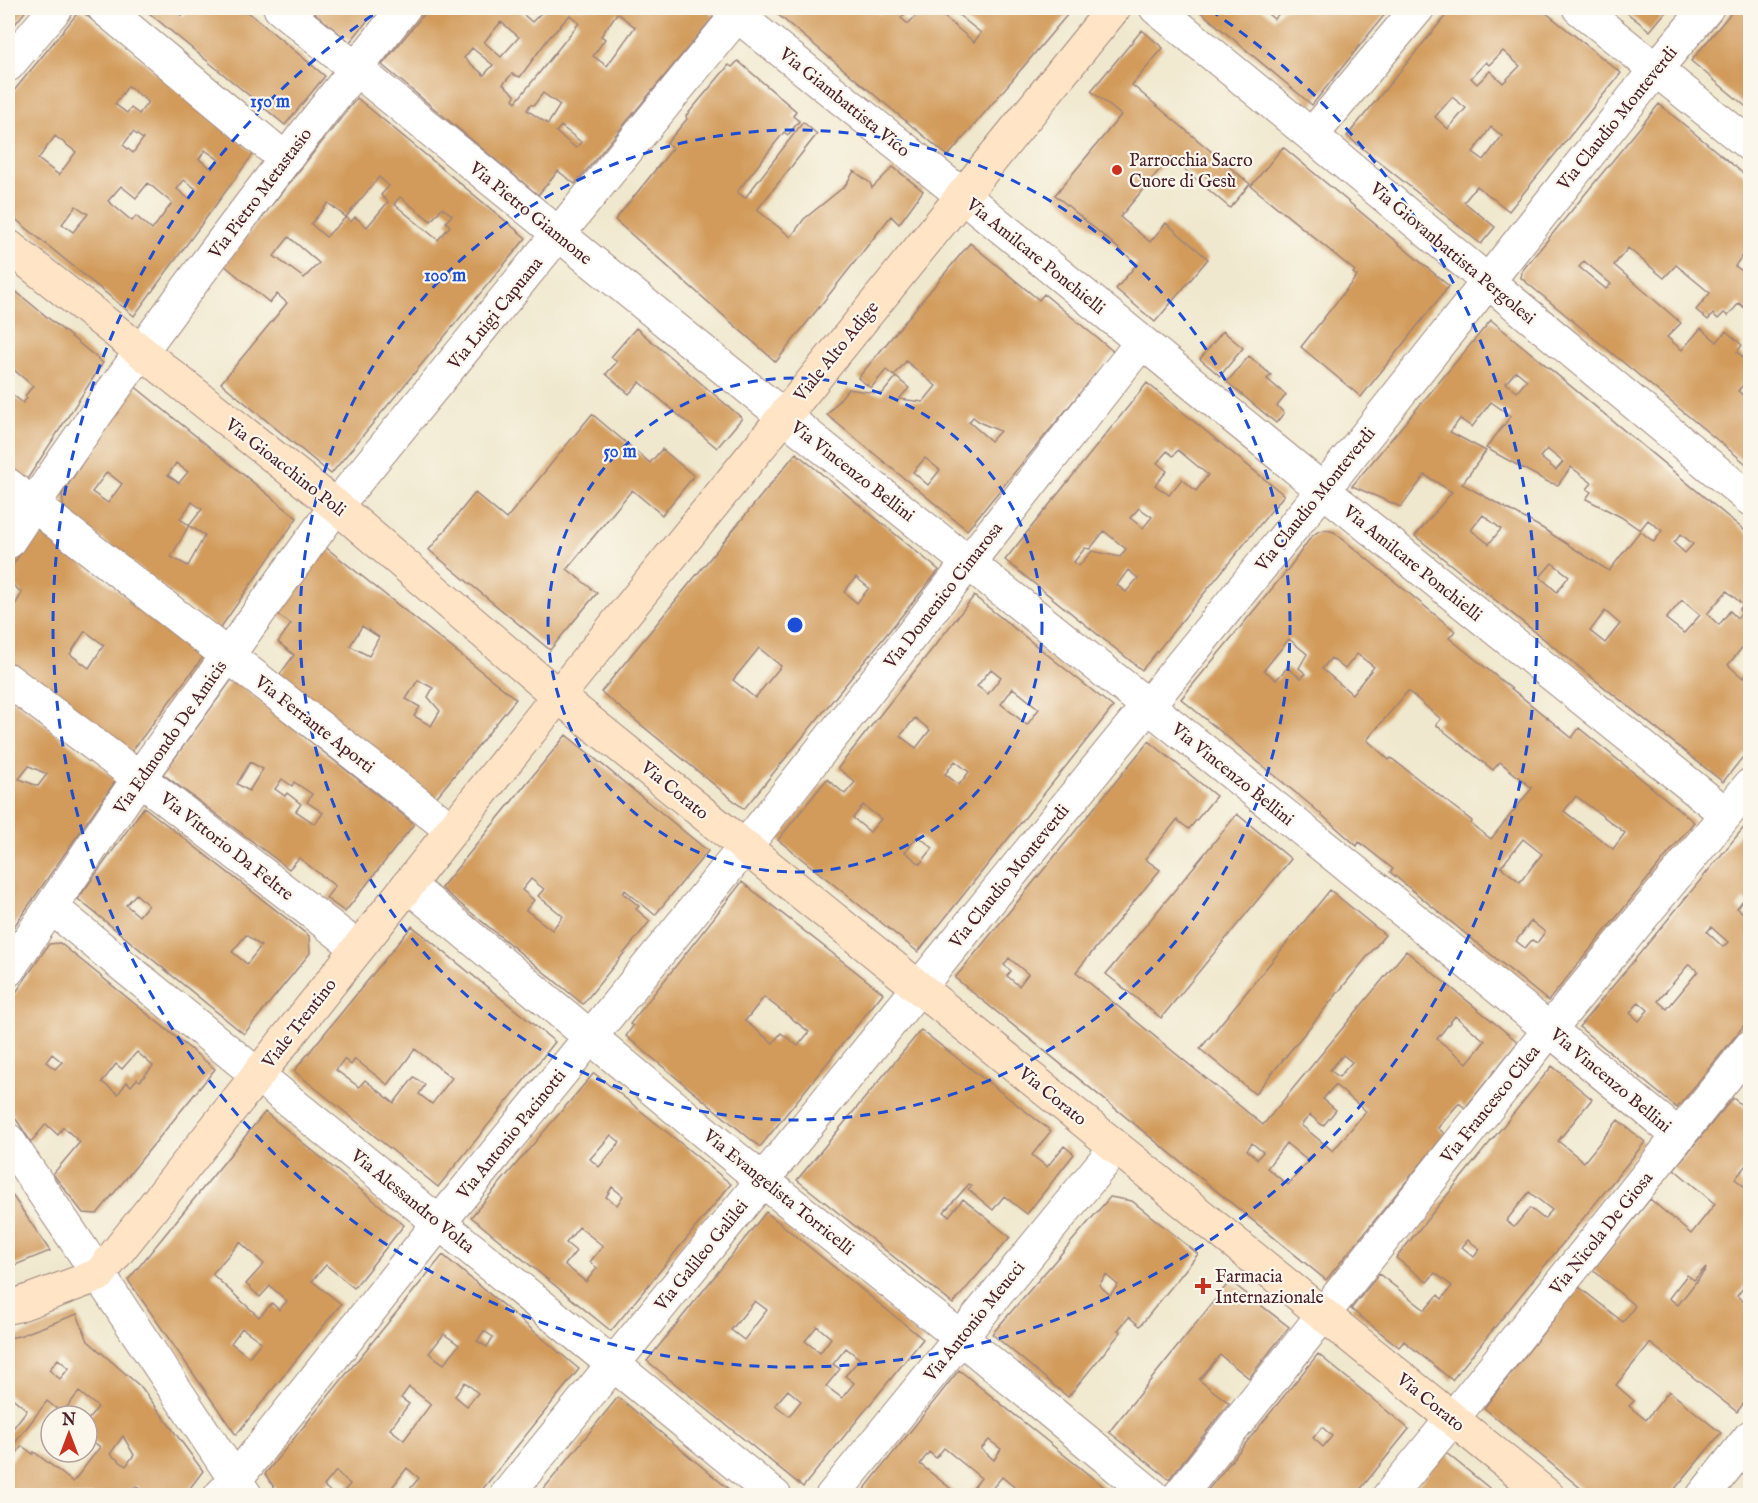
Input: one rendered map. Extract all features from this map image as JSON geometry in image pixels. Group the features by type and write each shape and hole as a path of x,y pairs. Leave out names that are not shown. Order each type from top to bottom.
{"street":[{"path":"8,65 56,8"},
{"path":"104,8 285,159"},
{"name":"Via Pietro Giannone","path":"280,8 356,68 558,236 784,416"},
{"name":"Via Pietro Metastasio","path":"8,542 20,495 141,352 285,159 404,8"},
{"name":"Viale Alto Adige","path":"558,696 1114,8"},
{"name":"Via Giovanbattista Pergolesi","path":"1156,8 1750,499"},
{"path":"1312,135 1418,8"},
{"path":"1579,8 1750,145"},
{"name":"Via Claudio Monteverdi","path":"919,987 1323,490 1656,69 1707,8"},
{"name":"Via Giambattista Vico","path":"736,10 962,195"},
{"name":"Via Luigi Capuana","path":"336,506 558,236 736,10"},
{"name":"Via Amilcare Ponchielli","path":"962,195 1141,343 1726,814"},
{"name":"Via Gioacchino Poli","path":"8,246 336,506 558,696"},
{"name":"Via Domenico Cimarosa","path":"746,847 1141,343"},
{"name":"Via Vincenzo Bellini","path":"784,416 1148,705 1550,1029 1678,1136"},
{"name":"Via Ferrante Aporti","path":"20,495 452,830"},
{"name":"Via Edmondo De Amicis","path":"8,970 139,778 336,506"},
{"name":"Via Vittorio Da Feltre","path":"8,680 139,778 358,948"},
{"name":"Viale Trentino","path":"99,1275 558,696"},
{"name":"Via Corato","path":"558,696 1548,1496"},
{"name":"Via Francesco Cilea","path":"1179,1496 1550,1029 1750,785"},
{"name":"Via Antonio Pacinotti","path":"234,1490 439,1222 746,847"},
{"name":"Via Evangelista Torricelli","path":"408,885 762,1180 961,1338 1153,1496"},
{"name":"Via Alessandro Volta","path":"51,907 775,1496"},
{"name":"Via Galileo Galilei","path":"506,1496 919,987"},
{"name":"Via Nicola De Giosa","path":"1389,1496 1750,1047"},
{"path":"8,1140 99,1275 234,1490"},
{"name":"Via Antonio Meucci","path":"832,1496 1116,1147"},
{"path":"8,1306 18,1305 99,1275"},
{"path":"1704,1496 1750,1437"}],"building":[{"path":"8,8 28,8 8,33"},
{"path":"143,8 171,8 182,16 189,8 243,8 325,76 285,125"},
{"path":"308,8 378,8 350,42"},
{"path":"429,8 516,8 532,22 546,8 706,8 714,16 575,184 558,171 538,195 382,65","holes":["617,13 635,27 607,66 593,56 605,39 601,36","570,15 579,23 516,102 513,99 515,95 503,84 512,74 520,77 548,39","501,22 519,37 501,57 484,42","472,48 493,65 484,75 464,58","543,93 560,105 548,124 527,110 530,105 534,105","561,126 581,142 576,148 556,132"]},
{"path":"770,8 872,8 880,14 885,8 910,8 901,18 908,24 923,8 933,16 937,11 974,42 981,33 950,8 1073,8 948,156"},
{"path":"1196,8 1261,8 1274,19 1284,8 1390,8 1312,105"},
{"path":"1452,8 1540,8 1621,73 1509,211 1477,186 1464,202 1495,227 1481,244 1347,136","holes":["1503,51 1520,66 1503,83 1490,71 1477,84 1471,78 1486,62 1489,65","1452,97 1466,108 1448,129 1435,117","1491,127 1502,136 1484,160 1473,152"]},
{"path":"1621,8 1669,8 1650,31"},
{"path":"1735,8 1750,8 1750,110 1691,61"},
{"path":"80,10 254,153 134,316 8,213 8,98","holes":["128,86 148,102 139,114 131,108 127,113 115,104","133,132 143,139 133,153 123,145","55,136 76,152 59,175 38,159","205,150 219,160 212,169 199,159","184,180 196,189 189,199 177,189","148,183 172,203 152,230 136,216 132,221 108,201 121,186 136,198","76,206 88,214 73,232 62,224"]},
{"name":"Parrocchia Sacro Cuore di Gesù","path":"1142,30 1163,48 1132,85 1250,184 1230,208 1170,157 1120,217 1150,242 1166,223 1208,259 1155,322 1116,289 1137,264 1055,195 1121,115 1091,91"},
{"path":"738,61 796,111 793,116 799,121 788,135 784,132 737,192 745,198 803,122 817,134 757,210 791,237 804,219 845,186 854,171 870,183 872,188 893,167 923,191 899,224 891,216 776,362 615,220 673,148 667,143 687,119 686,116 729,65 732,67"},
{"path":"357,98 526,238 331,474 221,383 287,303 277,294 270,303 224,265","holes":["379,177 389,186 381,195 388,202 367,227 355,217 351,222 346,217","400,197 431,221 442,208 452,215 446,222 450,226 438,240 394,204","328,203 346,217 326,237 311,224","289,237 319,263 304,278 274,256"]},
{"path":"1659,104 1750,179 1750,244 1735,266 1744,272 1750,263 1750,313 1739,303 1728,316 1724,313 1718,319 1713,314 1708,320 1696,310 1710,293 1676,265 1664,278 1628,248 1614,265 1681,323 1667,337 1682,350 1701,328 1717,342 1726,331 1742,345 1737,352 1750,363 1750,377 1738,391 1750,401 1750,467 1521,278 1522,271","holes":["1584,261 1611,284 1606,289 1579,267"]},
{"path":"1283,147 1449,286 1361,397 1301,347 1357,276 1353,273 1355,271 1251,186"},
{"path":"970,243 1039,300 1044,294 1114,352 967,530 827,415 848,389 882,394 896,377 909,388 899,399 923,402 936,386 906,361 894,376 886,370 871,388 858,378","holes":["973,417 981,423 1000,431 991,441 969,422","925,458 940,470 928,485 913,472"]},
{"path":"8,285 103,363 26,481 8,466 8,391 23,403 27,398 25,396 33,386 8,365"},
{"path":"1491,320 1750,535 1750,649 1745,644 1728,665 1743,678 1750,669 1750,748 1723,782 1415,536 1452,492 1425,475 1401,507 1352,486","holes":["1516,371 1527,380 1517,392 1506,383","1491,402 1511,416 1486,448 1548,482 1558,485 1571,467 1592,483 1587,489 1591,492 1586,499 1621,517 1640,530 1648,520 1662,531 1654,542 1640,531 1609,571 1542,528 1462,484 1486,451 1450,432 1460,419 1472,427","1547,449 1563,462 1556,470 1540,457","1483,515 1501,529 1489,544 1471,530","1681,534 1693,544 1685,553 1674,543","1552,563 1569,576 1557,592 1540,577","1727,591 1743,605 1739,610 1742,613 1737,618 1730,611 1719,625 1707,614","1682,600 1700,615 1684,633 1666,619","1605,611 1620,624 1605,643 1590,631"]},
{"path":"636,328 742,418 717,448 640,382 629,394 606,374 617,362 611,357"},
{"path":"1223,331 1243,348 1220,376 1200,359"},
{"path":"1249,356 1271,375 1267,379 1286,395 1277,406 1284,413 1276,423 1227,382"},
{"path":"1147,383 1284,495 1142,670 1005,560","holes":["1178,450 1208,475 1196,491 1182,479 1169,495 1155,485 1167,471 1157,463 1167,451 1173,456","1139,508 1152,517 1143,528 1130,518","1104,531 1126,549 1120,557 1092,551 1079,566 1074,562 1085,548 1090,549","1128,570 1138,578 1126,592 1117,585"]},
{"path":"133,385 297,518 219,630 64,510 62,494","holes":["176,463 188,472 179,483 168,475","107,472 122,484 108,503 92,492","192,502 202,509 189,526 205,535 188,566 171,557 189,525 180,519"]},
{"path":"592,414 650,463 662,449 694,476 662,515 632,490 567,569 597,593 550,650 429,550 475,493 506,519"},
{"path":"796,453 939,570 744,809 601,692","holes":["856,577 869,588 857,603 844,592","759,648 781,666 755,698 733,680"]},
{"path":"36,528 203,657 129,755 8,660 8,617 22,593 8,581 8,573","holes":["85,631 104,645 89,668 70,654"]},
{"path":"1319,531 1334,532 1455,631 1449,638 1572,738 1579,728 1694,822 1548,1001 1390,872 1393,869 1359,842 1357,846 1181,699 1289,568 1311,537","holes":["1289,639 1307,654 1299,668 1306,674 1301,678 1287,668 1276,680 1264,670","1357,654 1374,667 1352,694 1322,669 1331,658 1345,669","1408,691 1441,719 1436,725 1493,770 1500,762 1532,788 1491,839 1471,824 1472,821 1391,758 1389,760 1367,740","1576,796 1625,833 1613,849 1564,811","1523,839 1542,854 1520,882 1501,867","1531,921 1545,932 1537,943 1532,940 1525,948 1516,941"]},
{"path":"324,546 516,699 435,799 278,677 294,655 278,642 291,624 275,613","holes":["362,626 379,637 369,656 350,646","418,680 433,688 428,697 440,711 431,726 414,716 420,707 406,699"]},
{"path":"974,596 1113,707 918,952 778,840 827,779 845,794 855,782 838,768","holes":["991,669 1001,677 988,694 977,686","1013,688 1039,709 1027,725 1001,704","915,718 930,730 916,748 900,736","955,761 969,772 959,785 945,774","863,805 881,819 870,832 853,818","918,836 933,848 920,864 905,852"]},
{"path":"232,679 414,824 345,912 326,898 335,886 299,858 289,869 163,774","holes":["250,762 263,769 249,791 237,784","282,779 292,786 294,782 312,794 307,802 323,813 315,824 296,811 301,804 287,793 285,796 275,789"]},
{"path":"8,696 116,780 8,935","holes":["29,766 47,774 38,786 19,779"]},
{"path":"566,735 708,851 655,915 625,890 623,893 639,906 636,909 650,921 583,1004 441,888","holes":["531,879 544,889 538,896 563,916 552,930 526,910 534,900 522,890"]},
{"path":"1149,741 1216,796 1189,829 1177,820 1145,859 1160,870 1076,972 1263,1125 1406,951 1518,1042 1465,1108 1459,1103 1438,1128 1445,1134 1326,1280 955,978","holes":["1009,958 1028,974 1019,986 1007,976 1011,971 1004,965","1455,1016 1485,1041 1467,1063 1437,1039","1343,1055 1352,1062 1339,1077 1330,1070","1335,1085 1366,1111 1333,1151 1301,1125 1310,1115 1323,1126 1336,1110 1323,1099","1252,1143 1263,1152 1257,1159 1247,1150","1286,1143 1308,1161 1288,1185 1267,1168"]},
{"path":"144,807 309,936 310,953 244,1034 78,899","holes":["136,894 148,905 139,916 126,905","246,935 261,946 247,964 232,952"]},
{"path":"1237,814 1291,859 1161,1018 1106,974"},
{"path":"1750,820 1750,905 1744,899 1737,908 1747,916 1750,913 1750,1018 1677,1108 1579,1027","holes":["1711,927 1728,942 1723,947 1707,932","1689,964 1698,971 1667,1009 1658,1001","1639,1002 1648,1010 1639,1021 1630,1013"]},
{"path":"742,882 883,993 760,1147 626,1036 633,1026 630,1024","holes":["764,997 809,1032 798,1046 781,1033 773,1043 745,1021"]},
{"path":"1330,890 1385,935 1255,1094 1200,1049"},
{"path":"412,926 555,1042 438,1187 294,1071","holes":["415,1049 452,1078 432,1104 419,1094 425,1085 414,1077 394,1103 365,1080 359,1087 336,1070 344,1059 351,1065 355,1059 388,1085"]},
{"path":"60,943 215,1069 97,1214 83,1213 53,1174 80,1142 63,1127 58,1135 46,1124 31,1142 8,1107 8,1004 49,944","holes":["137,1052 153,1066 140,1081 137,1079 131,1086 127,1082 118,1094 102,1082 116,1064 122,1069","52,1054 62,1062 55,1069 46,1062"]},
{"path":"921,1030 1051,1131 1032,1155 1047,1167 1064,1146 1074,1154 1027,1214 1004,1196 993,1210 968,1189 972,1186 969,1184 944,1212 949,1216 963,1199 1010,1237 953,1304 797,1180"},
{"path":"1552,1066 1592,1099 1558,1141 1584,1162 1618,1120 1645,1142 1452,1380 1404,1341 1399,1347 1351,1309 1379,1274 1425,1310 1438,1295 1442,1299 1452,1286 1435,1273 1427,1282 1396,1258","holes":["1529,1192 1552,1210 1544,1219 1530,1208 1514,1227 1506,1221","1468,1240 1480,1249 1474,1257 1462,1247"]},
{"path":"594,1073 731,1184 611,1331 471,1217","holes":["611,1135 620,1142 599,1167 590,1159","612,1187 623,1196 617,1205 606,1197","579,1227 603,1246 590,1262 597,1268 586,1282 565,1265 576,1251 566,1243"]},
{"path":"1733,1098 1750,1112 1750,1166 1748,1164 1735,1179 1750,1191 1748,1218 1750,1220 1750,1279 1737,1296 1750,1307 1750,1395 1737,1412 1650,1343 1616,1385 1634,1401 1629,1406 1646,1420 1669,1391 1721,1433 1669,1496 1590,1496 1484,1408 1579,1287 1623,1322 1635,1306 1593,1270 1650,1199 1691,1234 1715,1204 1674,1169","holes":["1706,1269 1678,1305 1669,1298 1687,1275 1694,1280"]},
{"path":"265,1112 404,1225 354,1288 326,1265 312,1281 341,1304 236,1435 128,1280","holes":["240,1242 264,1264 246,1284 260,1297 270,1286 287,1301 279,1310 272,1303 259,1317 212,1274","242,1328 261,1342 249,1357 231,1343"]},
{"path":"8,1189 50,1251 8,1268"},
{"path":"1110,1197 1132,1201 1198,1254 1140,1326 1129,1317 1118,1330 1121,1332 1068,1397 992,1334","holes":["1106,1275 1118,1285 1110,1295 1099,1285"]},
{"path":"766,1212 923,1339 803,1487 647,1361","holes":["755,1301 767,1310 744,1340 731,1330","817,1326 831,1338 820,1353 805,1341","846,1348 860,1359 845,1376 854,1383 842,1398 826,1386 840,1369 833,1364","788,1390 801,1401 789,1416 775,1405"]},
{"path":"443,1255 579,1369 477,1496 415,1496 409,1490 419,1478 407,1468 390,1490 397,1496 340,1496 350,1484 336,1471 324,1486 335,1496 280,1496 265,1474","holes":["484,1331 493,1337 487,1347 477,1341","444,1334 459,1345 444,1364 429,1353","465,1382 478,1393 467,1406 455,1396","409,1387 431,1404 404,1440 390,1429 409,1404 401,1398"]},
{"path":"1230,1281 1289,1327 1249,1378 1220,1355 1199,1380 1229,1403 1169,1479 1109,1432"},
{"path":"77,1314 88,1341 142,1388 203,1471 184,1496 144,1496 137,1486 127,1491 127,1496 8,1496 8,1465 22,1446 39,1456 39,1464 50,1464 73,1482 87,1464 99,1464 100,1447 99,1404 94,1404 79,1392 69,1404 51,1404 47,1401 45,1404 39,1404 39,1411 8,1452 8,1430 10,1432 27,1410 8,1396 8,1338","holes":["58,1359 69,1368 60,1379 49,1370","123,1436 134,1455 126,1466 110,1454"]},
{"path":"1318,1354 1409,1429 1355,1496 1203,1496","holes":["1322,1427 1332,1436 1323,1447 1313,1438"]},
{"path":"959,1370 1115,1496 1025,1496 1002,1477 990,1491 995,1496 967,1496 981,1478 944,1448 936,1458 929,1452 920,1464 960,1496 859,1496","holes":["989,1440 1001,1449 994,1460 981,1449"]},
{"path":"618,1397 737,1496 538,1496"},
{"path":"1445,1452 1499,1496 1409,1496"}],"place":[{"name":"Parrocchia Sacro Cuore di Gesù","path":"1117,170"},
{"name":"Farmacia Internazionale","path":"1203,1286"}]}
